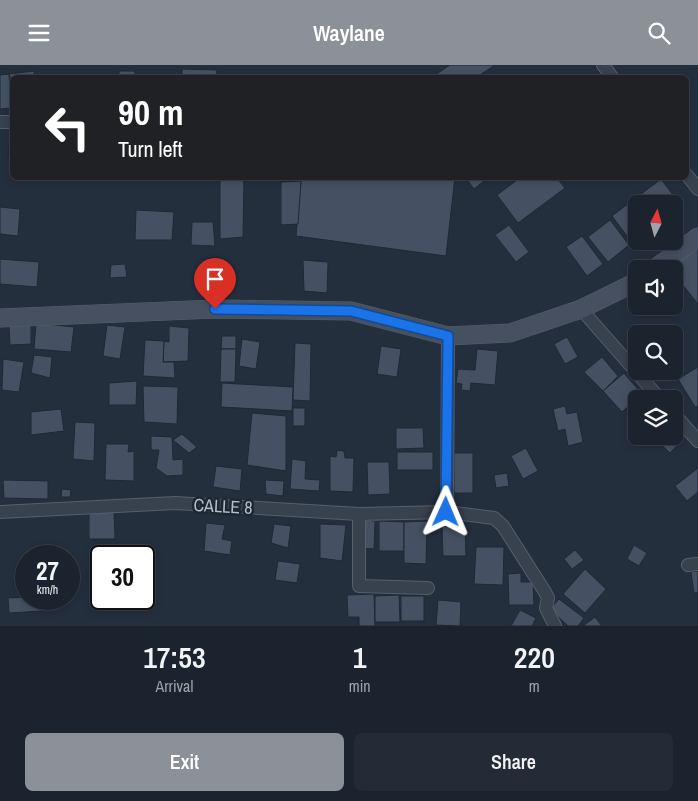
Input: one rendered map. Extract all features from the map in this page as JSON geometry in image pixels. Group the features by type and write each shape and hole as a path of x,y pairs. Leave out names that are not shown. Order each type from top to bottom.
{"street":[{"path":"689,178 698,189"},
{"path":"666,260 698,237"},
{"path":"0,318 215,309 351,311 448,336 510,333 581,309 628,286"},
{"path":"581,309 652,390"},
{"path":"446,512 448,336"},
{"path":"683,424 698,441"},
{"name":"CALLE 8","path":"0,512 175,503 359,514 446,512 494,518 503,526 545,592 548,598 546,608 555,626"},
{"path":"359,514 359,586 428,589"}],"building":[{"path":"450,65 495,65 480,75 435,75"},
{"path":"182,69 217,70 216,75 182,75"},
{"path":"34,71 34,75 10,75 10,77 9,74"},
{"path":"119,71 135,71 135,75 119,75"},
{"path":"9,74 10,108 0,109 0,75"},
{"path":"10,137 10,159 8,159"},
{"path":"220,180 244,180 243,237 220,239"},
{"path":"301,180 455,180 446,256 296,236"},
{"path":"467,180 485,180 474,189"},
{"path":"517,180 558,180 565,188 518,223 497,195"},
{"path":"660,180 662,180 673,195 640,195"},
{"path":"301,181 298,224 281,225 281,182"},
{"path":"628,204 628,237 612,216"},
{"path":"0,207 20,209 18,236 0,234"},
{"path":"136,210 174,212 172,240 135,240"},
{"path":"610,220 628,246 608,262 588,237"},
{"path":"192,222 213,222 215,246 191,245"},
{"path":"509,225 529,252 516,262 495,235"},
{"path":"582,236 603,264 587,276 566,247"},
{"path":"698,247 698,304 683,285 683,260 681,260"},
{"path":"0,259 39,262 37,287 0,284"},
{"path":"303,260 328,262 327,293 304,291"},
{"path":"125,264 127,277 110,278 111,265"},
{"path":"36,323 74,327 71,352 34,349"},
{"path":"31,325 31,344 10,345 9,326"},
{"path":"107,325 125,327 120,359 103,356"},
{"path":"169,326 189,328 188,361 163,362 164,341 169,342"},
{"path":"222,336 236,336 236,349 221,349"},
{"path":"567,337 578,357 565,364 554,344"},
{"path":"242,339 260,342 256,369 239,366"},
{"path":"145,340 164,341 163,362 174,362 175,378 143,376"},
{"path":"295,343 311,344 310,401 293,400"},
{"path":"381,346 401,349 397,377 377,374"},
{"path":"221,349 236,349 235,382 220,382"},
{"path":"477,349 498,351 495,385 471,383 470,391 461,390 462,384 456,383 458,369 475,370"},
{"path":"34,355 52,357 50,378 31,373"},
{"path":"602,357 618,376 603,391 584,372"},
{"path":"3,359 24,362 19,392 2,390"},
{"path":"698,367 698,406 695,407 679,380 683,380 683,376"},
{"path":"624,373 628,380 639,390 628,390 628,407 622,412 603,391"},
{"path":"137,381 136,405 109,405 109,383"},
{"path":"222,383 293,387 292,411 221,407"},
{"path":"143,386 178,387 177,424 144,422"},
{"path":"565,406 567,414 577,412 583,442 568,446 565,429 558,431 553,409"},
{"path":"293,408 305,408 305,426 293,426"},
{"path":"61,409 64,431 31,435 31,412"},
{"path":"252,413 286,416 286,471 247,465"},
{"path":"75,422 95,423 94,461 73,459"},
{"path":"396,428 423,428 424,448 396,449"},
{"path":"182,434 197,447 189,453 173,440"},
{"path":"151,436 172,437 173,460 183,459 183,475 167,476 156,468 159,450 151,450"},
{"path":"106,444 129,444 128,452 134,451 134,481 105,480"},
{"path":"662,445 678,445 670,453"},
{"path":"526,448 538,471 523,479 511,456"},
{"path":"337,450 344,451 345,458 354,458 353,492 330,491 330,456 336,457"},
{"path":"397,452 433,452 433,470 397,470"},
{"path":"454,453 473,453 473,493 454,493"},
{"path":"292,459 306,461 305,479 320,480 319,491 290,489"},
{"path":"367,462 389,462 390,494 368,495"},
{"path":"216,466 242,469 240,491 213,487"},
{"path":"698,468 698,492 687,501 675,486"},
{"path":"507,473 509,486 496,488 494,475"},
{"path":"3,480 48,481 48,499 4,498"},
{"path":"265,480 284,481 283,496 266,494"},
{"path":"62,489 71,490 70,497 61,497"},
{"path":"89,512 114,512 115,539 89,539"},
{"path":"364,520 375,521 374,549 362,548"},
{"path":"379,521 404,522 404,551 379,551"},
{"path":"427,521 426,564 404,563 404,522"},
{"path":"206,523 225,525 222,539 232,541 230,555 204,551"},
{"path":"274,524 291,526 288,548 271,543"},
{"path":"320,524 346,525 342,561 320,558"},
{"path":"465,525 466,556 443,556 442,526"},
{"path":"634,545 647,553 639,566 627,559"},
{"path":"476,547 504,547 503,585 474,584"},
{"path":"575,550 584,560 572,569 564,559"},
{"path":"278,561 300,564 297,583 275,580"},
{"path":"585,569 606,589 585,613 563,594"},
{"path":"698,571 698,593 694,593 691,572"},
{"path":"521,573 521,582 533,582 534,605 509,605 508,574"},
{"path":"374,594 375,626 359,626 359,617 348,617 347,595"},
{"path":"399,595 400,622 375,622 375,596"},
{"path":"401,596 424,596 424,621 401,621"},
{"path":"8,598 15,598 15,610 42,611 9,613"},
{"path":"559,599 584,618 578,626 568,626 550,609"},
{"path":"438,600 461,602 460,626 436,625"},
{"path":"520,610 536,618 532,626 511,626"},
{"path":"595,617 602,626 583,626"}],"route":[{"path":"215,309 351,311 448,336 446,512"}]}
